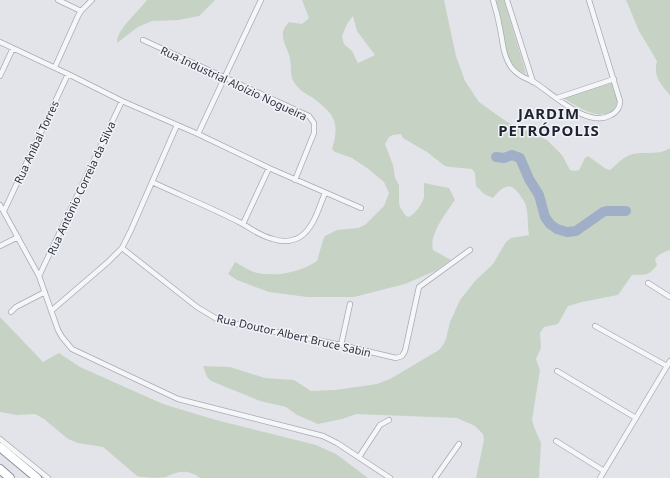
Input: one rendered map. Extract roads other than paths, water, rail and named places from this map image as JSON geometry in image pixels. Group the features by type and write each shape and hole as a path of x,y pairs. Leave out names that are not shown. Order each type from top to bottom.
{"highway":[{"path":"0,447 37,478"},
{"path":"0,469 10,478"}],"street":[{"path":"58,0 81,11"},
{"path":"55,68 81,11 92,0"},
{"path":"198,134 261,0"},
{"path":"493,0 502,45 508,63 524,78 533,82 587,117 596,119 609,116 616,112 620,105 614,80 589,0"},
{"path":"507,0 533,82"},
{"name":"Rua Industrial Aloízio Nogueira","path":"143,40 307,114 314,123 314,133 295,180"},
{"path":"0,42 122,101 177,124 295,180 361,208"},
{"path":"0,76 13,48"},
{"name":"Rua Aníbal Torres","path":"4,211 68,74"},
{"path":"557,98 614,80"},
{"name":"Rua Antônio Correia da Silva","path":"39,276 122,101"},
{"path":"51,311 122,248 177,124"},
{"path":"243,224 269,168"},
{"path":"152,182 243,224 262,236 280,241 290,241 307,232 325,193"},
{"path":"0,205 39,276 58,330 72,349 160,391 190,402 324,436 338,443 390,478"},
{"path":"0,246 18,237"},
{"name":"Rua Doutor Albert Bruce Sabin","path":"122,248 197,307 217,318 236,324 341,345 392,358 399,358 405,351 420,287 470,250"},
{"path":"648,283 670,297"},
{"path":"11,312 45,292"},
{"path":"341,345 350,304"},
{"path":"595,326 667,366"},
{"path":"600,478 670,361"},
{"path":"557,371 636,418"},
{"path":"359,457 380,425 389,420"},
{"path":"0,439 48,478"},
{"path":"556,441 604,471"},
{"path":"435,478 459,444"}],"waterway":[{"path":"496,157 504,158 512,155 520,158 529,179 539,195 545,217 550,224 557,229 567,232 576,231 603,212 626,211"}],"district":[{"name":"JARDIM PETRÓPOLIS","path":"549,122"}]}
